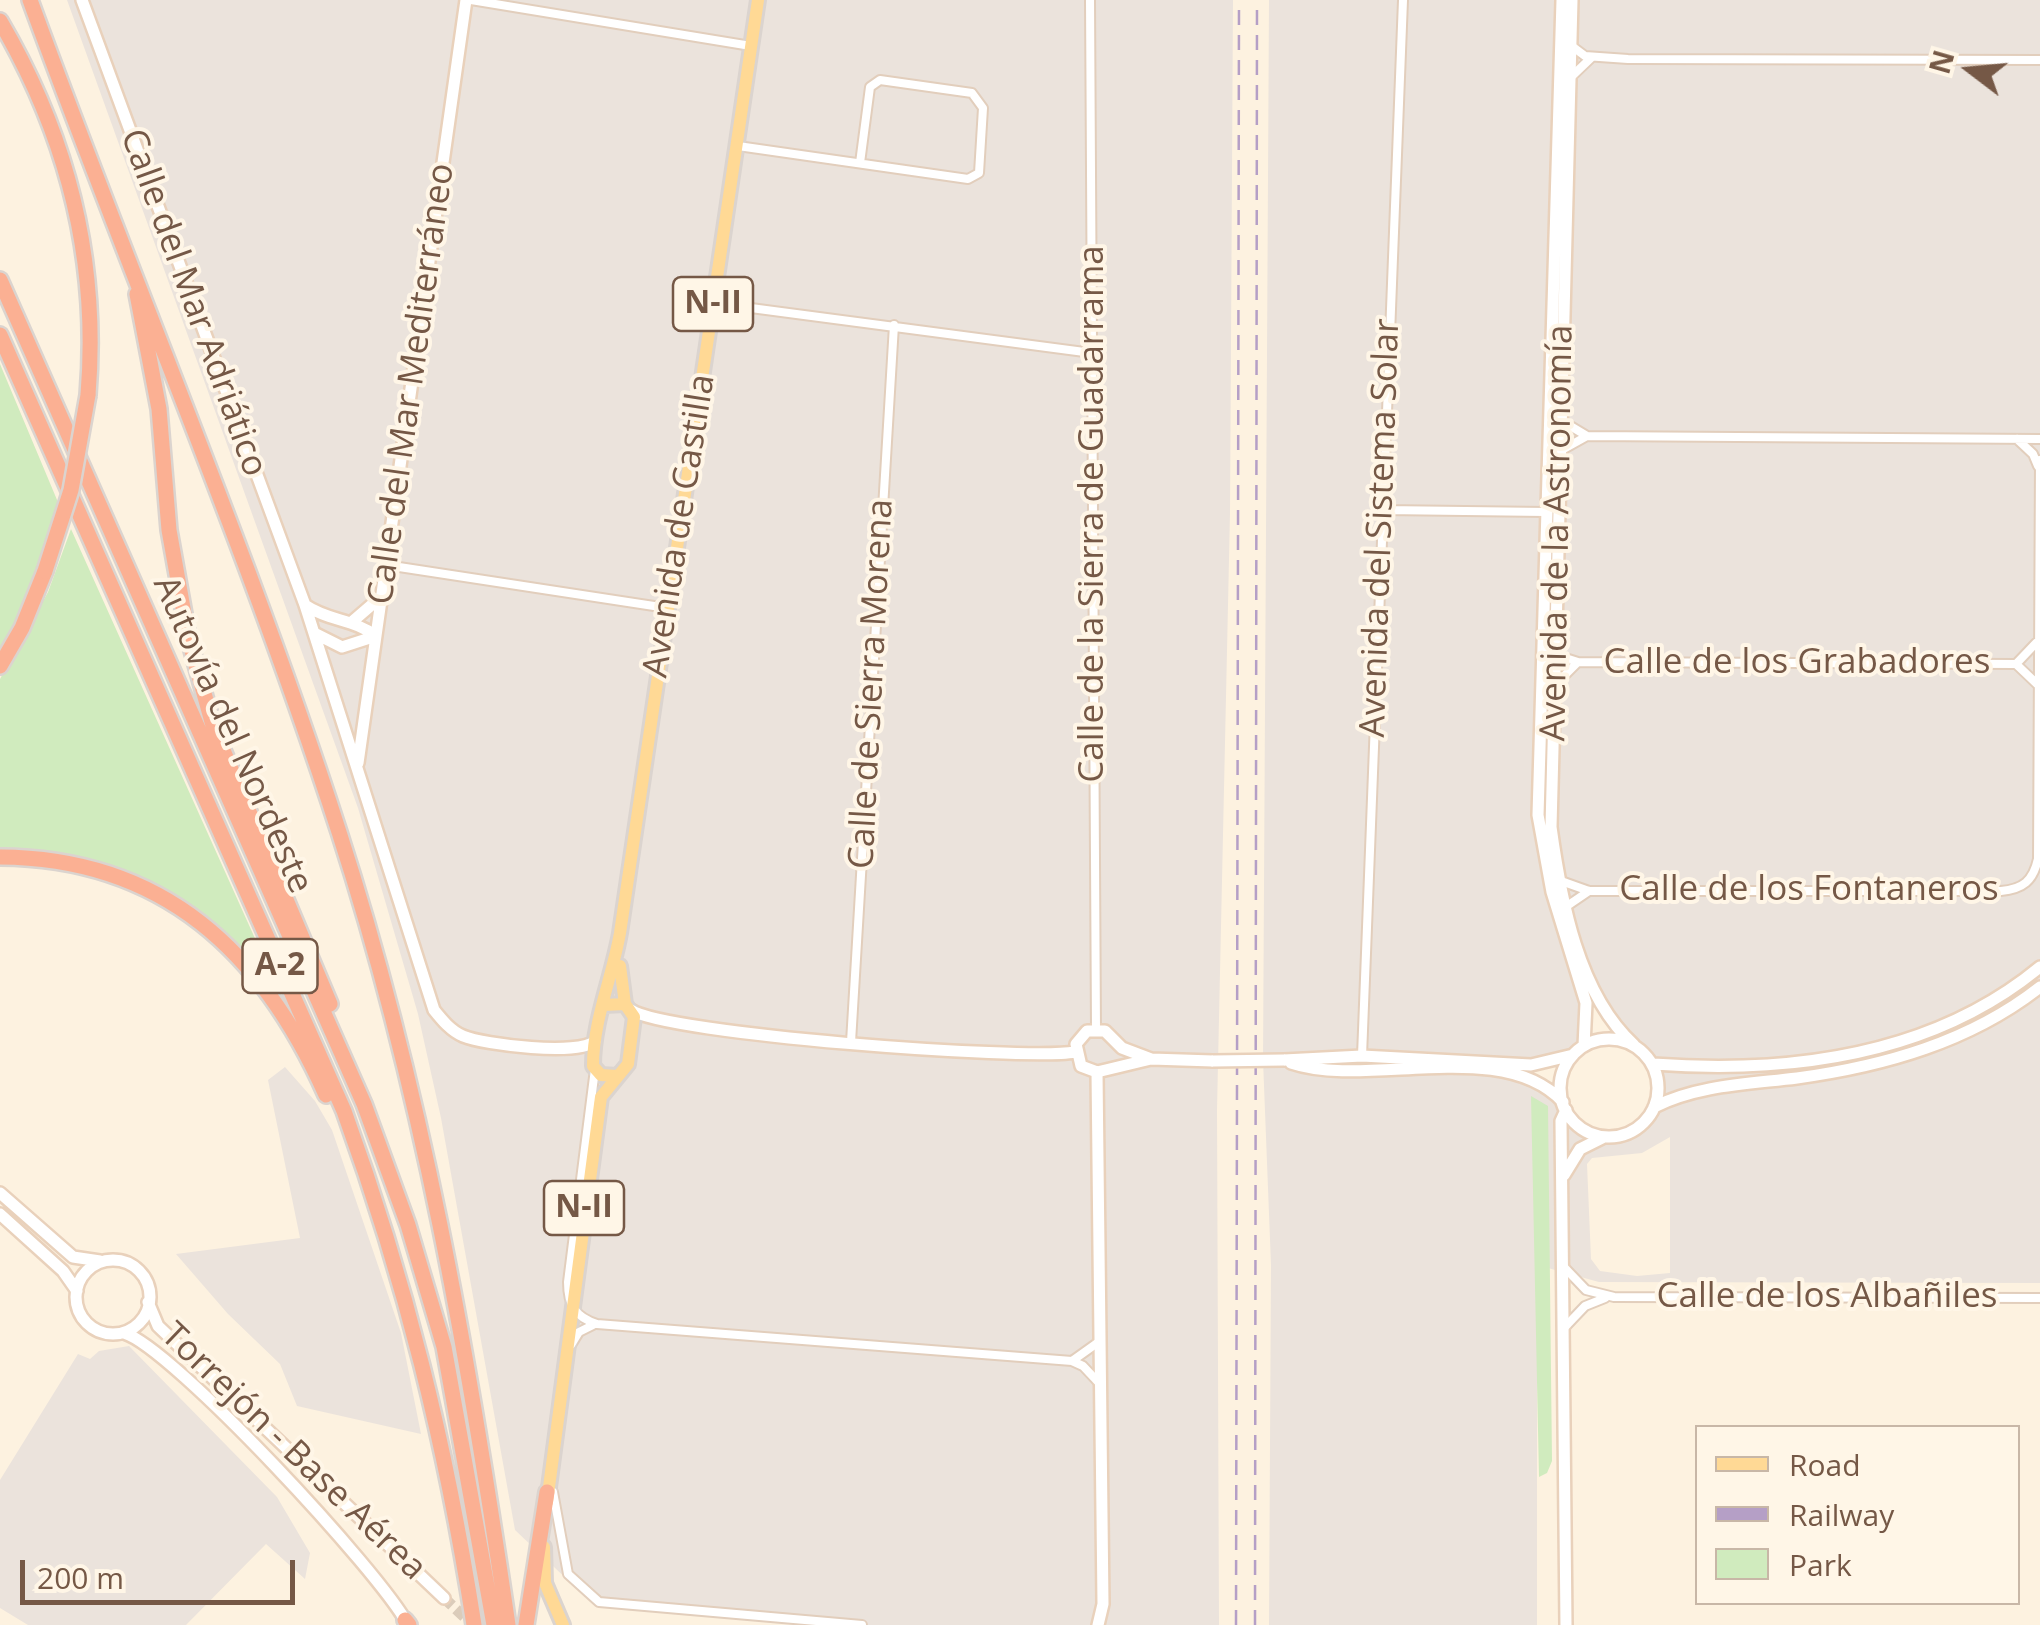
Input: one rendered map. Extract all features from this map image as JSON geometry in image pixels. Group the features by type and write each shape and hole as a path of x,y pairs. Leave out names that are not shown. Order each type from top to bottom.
{"highway":[{"path":"30,0 124,238 270,631 340,835 376,959 437,1215 508,1625"},
{"path":"0,22 30,72 50,120 80,222 93,333 88,395 72,490 22,628 0,666"},
{"path":"124,238 159,409 169,530 188,636 214,728 325,989 348,1066"},
{"name":"Autovía del Nordeste","path":"0,280 348,1066 408,1225 444,1347 494,1625"},
{"name":"Autovía del Nordeste","path":"0,335 317,1047 388,1231 422,1353 456,1514 474,1625"},
{"path":"0,857 62,861 143,888 222,940 283,1009 388,1231"},
{"path":"526,1625 548,1484"}],"main road":[{"name":"Avenida de Castilla","path":"604,1005 620,934 758,0"},
{"name":"Avenida de Castilla","path":"620,934 628,1007"},
{"path":"604,1005 628,1007"},
{"name":"N-II","path":"594,1068 594,1042 604,1005"},
{"name":"N-II","path":"563,1625 545,1582 548,1484 601,1096 628,1064 632,1036 628,1007"},
{"path":"594,1068 601,1075 617,1076"}],"street":[{"name":"Calle del Mar Adriático","path":"82,0 305,605 434,1010 457,1034 476,1042 576,1050 594,1042"},
{"path":"468,0 751,46"},
{"name":"Calle del Mar Mediterráneo","path":"357,768 468,0"},
{"name":"Calle de la Sierra de Guadarrama","path":"1090,0 1096,1029"},
{"name":"Avenida del Sistema Solar","path":"1362,1056 1403,0"},
{"name":"Avenida de la Astronomía","path":"1562,0 1539,828 1586,1003 1584,1046"},
{"name":"Avenida de la Astronomía","path":"1572,0 1551,827 1562,910 1608,1021 1634,1045"},
{"path":"1560,34 1571,46 1592,57 1628,59 2040,60"},
{"path":"1570,78 1592,57"},
{"path":"738,146 968,179 979,173 983,108 972,93 880,80 870,87 860,163"},
{"path":"713,302 1092,353"},
{"name":"Calle de Sierra Morena","path":"850,1042 894,326"},
{"path":"1562,421 1586,436"},
{"path":"1549,459 1586,436 2040,439"},
{"name":"Calle de los Fontaneros","path":"1561,881 1589,891 2001,891 2022,887 2030,880 2038,859 2039,463 2016,439"},
{"path":"1384,510 1546,512 1560,499"},
{"path":"1546,512 1560,532"},
{"path":"386,565 668,608"},
{"path":"352,621 382,596"},
{"path":"305,605 328,617 352,621 376,636"},
{"name":"Calle de los Grabadores","path":"1544,624 1557,656 1578,662 2016,664 2032,652 2038,637"},
{"path":"314,632 342,647 376,636"},
{"name":"Calle de los Grabadores","path":"1556,684 1578,662"},
{"name":"Calle de los Grabadores","path":"2016,664 2038,686"},
{"name":"Calle de los Fontaneros","path":"1562,910 1589,891"},
{"path":"1652,1064 1742,1068 1865,1052 1952,1023 2040,968"},
{"path":"1562,1179 1580,1149 1606,1136 1633,1130 1654,1108 1689,1092 1814,1075 1916,1053 1960,1036 2040,986"},
{"path":"628,1007 654,1021 850,1042 1075,1052"},
{"path":"632,1036 654,1021"},
{"path":"1150,1060 1117,1044 1105,1030 1096,1029 1080,1036 1075,1052 1082,1066 1097,1072 1150,1060 1362,1056 1531,1065 1573,1055 1600,1040 1634,1045 1652,1064 1658,1080 1654,1108"},
{"path":"1112,1066 1117,1044"},
{"name":"Calle del Mar Adriático","path":"518,1046 594,1068"},
{"path":"1566,1625 1561,1121 1564,1106 1560,1086 1573,1055"},
{"path":"1336,1068 1362,1056 1388,1068"},
{"path":"1284,1060 1313,1069 1456,1069 1532,1080 1564,1106 1580,1127 1606,1136"},
{"name":"N-II","path":"571,1304 568,1282 594,1068"},
{"path":"1097,1072 1103,1604 1098,1625"},
{"path":"0,1193 74,1257 117,1259 134,1266 146,1281 148,1302 138,1324 124,1333 102,1332 84,1320 78,1291 63,1270 0,1214"},
{"path":"78,1291 84,1273 100,1261"},
{"name":"Calle de los Albañiles","path":"1563,1266 1586,1290 1614,1296 2040,1298"},
{"name":"Calle de los Albañiles","path":"1564,1328 1585,1306 1614,1296"},
{"name":"Torrejón - Base Aérea","path":"148,1302 158,1326 444,1598"},
{"path":"571,1304 579,1317 597,1324 1072,1361 1083,1366 1102,1387"},
{"path":"562,1364 579,1332 597,1324"},
{"name":"Torrejón - Base Aérea","path":"124,1333 155,1351 275,1468 352,1549 407,1623"},
{"path":"1072,1361 1102,1339"},
{"path":"548,1484 564,1566 574,1583 598,1602 862,1625"}],"shaded area":[{"path":"67,0 1233,0 1230,513 1217,1110 1219,1625 812,1625 594,1605 515,1530 441,1118 418,1014 358,808"},
{"path":"1269,0 1562,0 1538,803 1586,1003 1584,1046 1551,1064 1362,1056 1299,1065 1432,1068 1532,1080 1580,1127 1607,1136 1621,1135 1643,1123 1654,1107 1658,1080 1645,1054 1597,999 1555,857 1572,0 2040,0 2040,1283 1599,1282 1537,1265 1537,1625 1269,1625 1271,1265 1263,1060","holes":["1670,1137 1670,1273 1637,1276 1600,1271 1591,1259 1587,1164 1592,1158 1642,1153"]},
{"path":"285,1067 315,1101 332,1130 401,1333 421,1434 297,1406 280,1364 228,1314 176,1254 300,1238 268,1080"},
{"path":"129,1346 277,1497 310,1553 305,1579 266,1544 186,1625 28,1625 0,1608 0,1480 78,1354 90,1359 99,1351"}],"green space":[{"path":"0,364 60,507 27,600 0,650"},
{"path":"71,529 281,998 224,937 158,890 83,860 42,852 0,850 0,679 48,592"},
{"path":"1531,1096 1548,1106 1552,1461 1547,1473 1539,1477"}],"tunnel":[{"path":"444,1598 473,1625"}],"railway":[{"path":"1236,1625 1239,0"},
{"path":"1255,1625 1257,0"}]}
